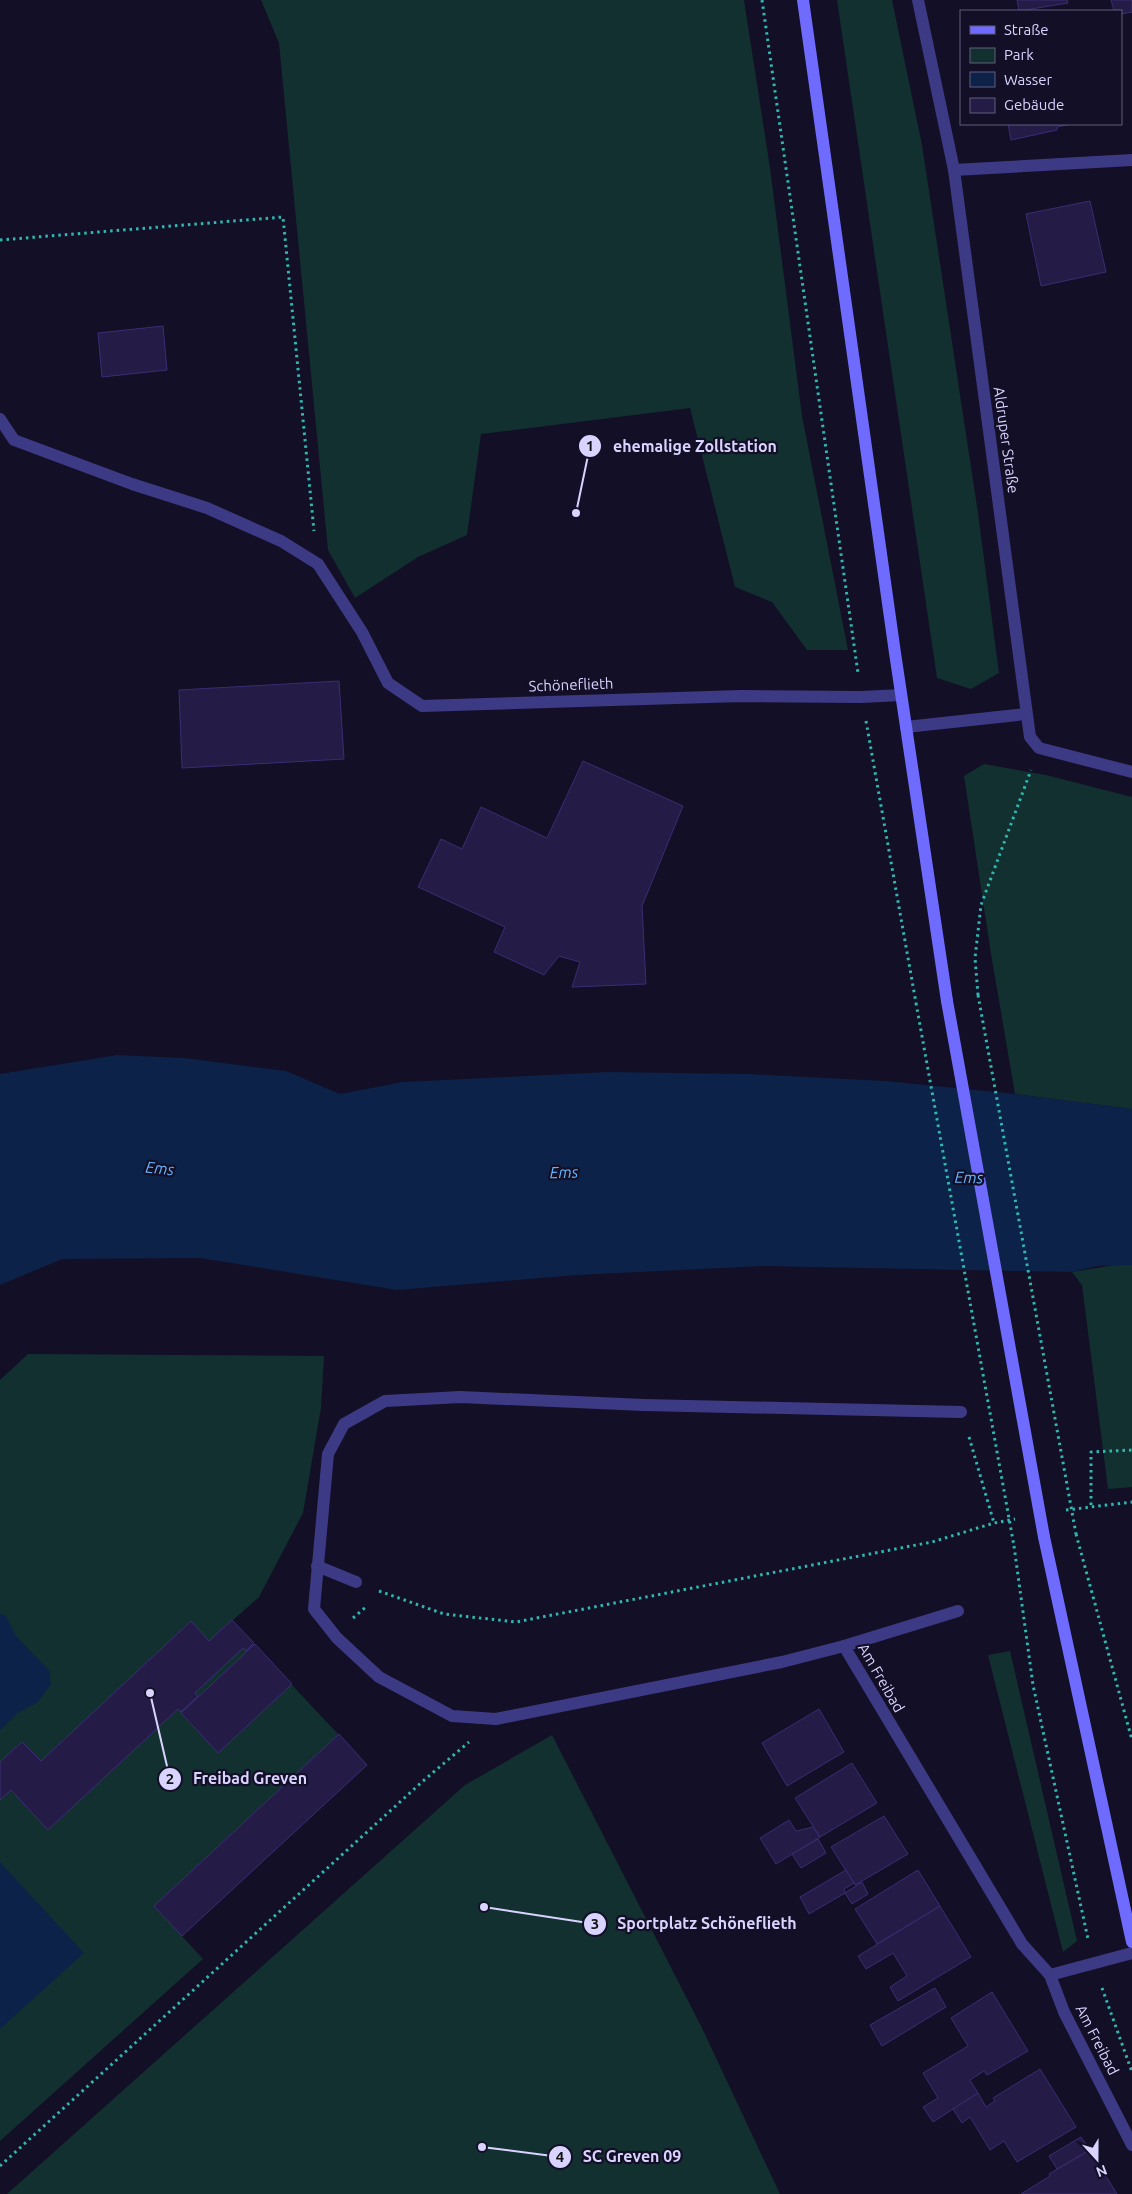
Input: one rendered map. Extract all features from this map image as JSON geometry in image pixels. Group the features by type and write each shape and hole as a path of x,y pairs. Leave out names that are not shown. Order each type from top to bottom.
{"main road":[{"path":"803,0 901,695 947,1000 1044,1537 1132,1942"}],"street":[{"name":"Aldruper Straße","path":"918,0 954,170 1026,714 1030,737 1039,748"},
{"path":"954,170 1132,160"},
{"path":"0,419 14,440 132,484 207,508 281,541 318,564"},
{"name":"Schöneflieth","path":"318,564 362,632 388,683 422,706 741,696 862,698 901,695"},
{"path":"906,727 1026,714"},
{"path":"1039,748 1132,772"},
{"name":"Am Freibad","path":"961,1412 460,1397 385,1401 344,1424 328,1454 314,1609 337,1638 378,1677 452,1716 496,1720 782,1662 844,1646 1022,1944 1050,1975 1064,2012 1132,2145"},
{"path":"317,1566 356,1582"},
{"path":"844,1646 958,1611"},
{"path":"1050,1975 1132,1953"}],"path":[{"path":"762,0 862,698 1014,1546 1033,1685 1094,1964 1132,2072"},
{"path":"0,240 283,217 318,564"},
{"path":"1039,748 981,905 975,958 978,995 1076,1534 1132,1740"},
{"path":"961,1412 994,1523"},
{"path":"1090,1506 1091,1452 1132,1450"},
{"path":"356,1582 444,1614 516,1622 932,1542"},
{"path":"378,1599 385,1593"},
{"path":"337,1638 355,1615 370,1604"},
{"path":"0,2166 416,1787 496,1720"}],"green space":[{"path":"261,0 744,0 770,168 802,416 848,650 807,650 772,602 735,587 690,408 481,434 467,535 418,557 355,598 328,550 279,43"},
{"path":"837,0 892,0 922,145 978,513 999,673 971,689 937,678"},
{"path":"984,764 1046,775 1132,797 1132,1109 1015,1094 991,954 964,776"},
{"path":"1121,1264 1132,1265 1132,1487 1108,1489 1082,1285 1072,1272"},
{"path":"28,1354 324,1356 321,1408 303,1513 259,1597 232,1621 367,1765 182,1936 203,1959 0,2141 0,1380"},
{"path":"1010,1651 1077,1941 1063,1952 988,1655"},
{"path":"552,1735 702,2028 780,2194 7,2194 465,1785"}],"water":[{"name":"Ems","path":"117,1055 184,1058 286,1071 340,1094 403,1082 608,1072 749,1074 886,1081 1015,1094 1132,1109 1132,1265 1098,1266 1072,1272 763,1266 577,1275 397,1290 200,1258 62,1259 0,1285 0,1074"},
{"path":"0,1614 6,1616 16,1636 49,1670 51,1684 38,1702 18,1713 0,1730"},
{"path":"0,1862 84,1953 0,2029"}],"building":[{"path":"1017,0 1067,0 1068,3 1025,10 1019,10"},
{"path":"1111,0 1132,0 1132,12 1122,14 1122,10 1114,10"},
{"path":"1008,125 1066,125 1057,127 1057,130 1011,140"},
{"path":"1090,201 1106,272 1041,286 1026,214"},
{"path":"163,326 167,370 102,377 98,333"},
{"path":"339,681 344,759 182,768 179,690"},
{"path":"583,761 683,806 642,906 646,984 572,987 580,962 559,956 544,975 494,952 505,927 418,887 441,839 462,849 481,807 547,838"},
{"path":"232,1620 254,1643 246,1651 243,1648 195,1693 198,1696 181,1712 178,1709 48,1830 11,1790 0,1800 0,1762 22,1742 41,1761 191,1621 209,1641"},
{"path":"255,1644 292,1684 218,1753 181,1713"},
{"path":"819,1709 844,1752 787,1786 762,1743"},
{"path":"339,1734 367,1765 182,1936 154,1906"},
{"path":"852,1763 877,1803 820,1837 795,1798"},
{"path":"884,1816 908,1854 855,1885 831,1847"},
{"path":"789,1820 796,1831 813,1827 820,1837 776,1864 760,1838"},
{"path":"818,1839 826,1853 801,1868 792,1854"},
{"path":"846,1870 854,1883 844,1889 845,1893 809,1914 800,1897"},
{"path":"918,1870 940,1906 877,1944 855,1909"},
{"path":"862,1882 868,1894 852,1904 845,1893"},
{"path":"940,1906 971,1957 898,2001 890,1987 907,1976 893,1953 866,1969 858,1956"},
{"path":"935,1988 946,2007 882,2046 870,2025"},
{"path":"992,1992 1028,2051 987,2075 984,2071 970,2080 978,2093 933,2122 923,2107 938,2098 923,2073 968,2046 951,2018"},
{"path":"1040,2069 1076,2127 1017,2162 1004,2141 990,2150 970,2117 962,2123 953,2109 978,2093 986,2107 995,2101 993,2098"},
{"path":"1081,2137 1090,2150 1057,2169 1049,2156"},
{"path":"1090,2150 1117,2194 1021,2194 1050,2176 1049,2174"}],"place":[{"name":"ehemalige Zollstation","path":"576,513"},
{"name":"Freibad Greven","path":"150,1693"},
{"name":"Sportplatz Schöneflieth","path":"484,1907"},
{"name":"SC Greven 09","path":"482,2147"}]}
